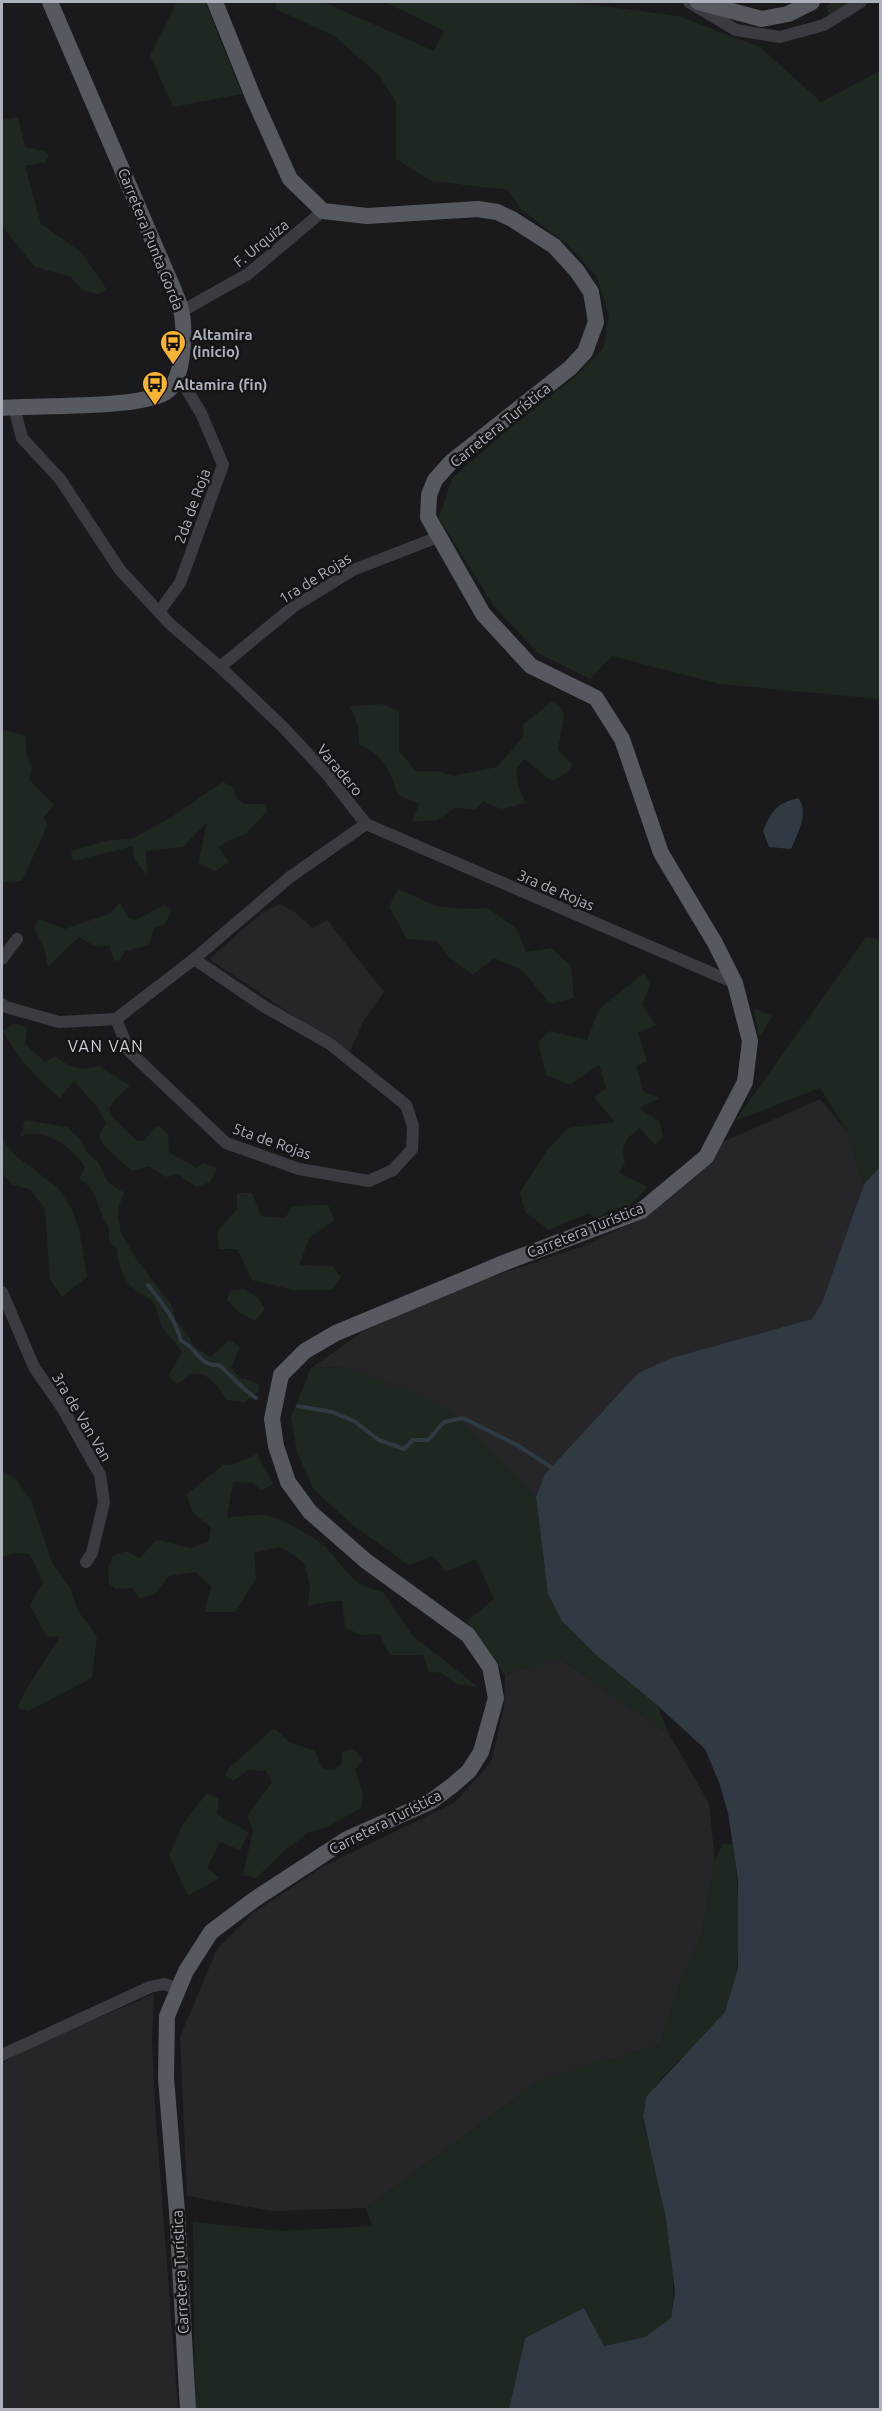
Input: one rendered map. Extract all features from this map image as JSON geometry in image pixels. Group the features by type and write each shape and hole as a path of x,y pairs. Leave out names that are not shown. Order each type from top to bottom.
{"main road":[{"name":"Carretera Punta Gorda","path":"50,2 121,163 182,311 183,344 179,377"},
{"path":"215,2 254,99 290,179 323,211"},
{"path":"698,2 762,19 788,14 813,2"},
{"name":"Carretera Turística","path":"188,2409 177,2212 166,2078 167,2016 186,1971 211,1932 255,1899 347,1839 430,1802 469,1771 481,1752 496,1698 490,1667 468,1635 366,1561 310,1512 288,1482 276,1446 272,1419 280,1376 305,1351 336,1333 506,1262 641,1211 706,1157 745,1082 750,1041 735,983 715,943 661,853 622,739 596,698 531,666 483,614 428,518 429,495 435,480 451,462 570,368 585,352 596,322 591,291 577,270 554,246 497,212 478,209 367,216 323,211"},
{"path":"8,408 110,403 154,398 169,391 179,377"}],"street":[{"path":"689,2 736,30 780,37 824,24 861,2"},
{"name":"F. Urquiza","path":"182,311 248,274 323,211"},
{"name":"2da de Roja","path":"159,612 180,583 223,465 201,413 179,377"},
{"name":"Varadero","path":"8,408 22,438 60,479 120,570 159,612 283,727 326,773 366,824"},
{"name":"1ra de Rojas","path":"220,667 293,607 353,570 438,537"},
{"path":"2,1004 6,1008 59,1022 116,1019 194,959 291,877 366,824"},
{"name":"3ra de Rojas","path":"366,824 735,983"},
{"path":"2,959 17,939"},
{"name":"5ta de Rojas","path":"116,1019 129,1051 226,1143 299,1169 369,1180 393,1170 412,1149 413,1126 406,1106 389,1089 330,1044 265,1007 194,959"},
{"name":"3ra de Van Van","path":"2,1292 34,1367 63,1409 100,1476 104,1502 92,1553 86,1562"},
{"path":"2,2055 150,1987 164,1984 179,1989"}],"shaded area":[{"path":"177,2 205,2 242,94 173,107 150,55"},
{"path":"276,2 323,2 434,51 444,31 385,2 572,2 678,16 760,47 821,102 880,71 880,699 720,684 612,656 590,679 538,653 493,605 439,518 452,478 577,375 604,347 609,315 597,277 567,244 521,209 508,190 431,181 396,159 396,102 379,75 334,36 276,9"},
{"path":"832,2 850,2 830,16 826,7"},
{"path":"18,117 25,147 43,151 49,155 45,162 25,166 41,224 82,253 107,290 98,294 82,290 70,276 35,267 2,226 2,120"},
{"path":"551,702 559,705 564,714 558,750 572,764 567,773 552,781 524,759 516,769 519,788 525,803 501,809 483,801 476,809 454,808 437,820 412,822 419,804 398,795 392,778 381,759 359,745 358,726 350,706 381,704 399,711 399,751 416,771 437,771 453,776 497,767 524,736 523,725"},
{"path":"2,730 25,735 27,757 32,767 29,779 54,805 44,817 47,826 22,881 2,882"},
{"path":"223,782 234,788 236,797 243,804 264,804 267,811 246,834 219,847 229,862 215,871 198,863 207,822 183,847 146,851 147,875 134,859 133,846 73,861 71,851 109,840 132,839 173,816"},
{"path":"798,798 803,817 791,849 769,847 763,831 769,818 779,806"},
{"path":"398,889 436,906 465,909 488,908 517,929 526,952 551,948 571,966 574,998 550,1004 522,970 494,958 473,975 449,957 437,941 407,939 389,907"},
{"path":"120,902 129,918 136,920 164,905 172,910 165,924 154,928 149,945 125,951 120,960 114,961 109,945 94,946 79,937 48,966 44,948 34,928 38,919 65,929 111,913"},
{"path":"280,904 296,913 313,928 327,920 384,992 364,1020 349,1053 209,959 263,912"},
{"path":"866,937 880,939 880,1167 864,1184 847,1131 820,1088 735,1121"},
{"path":"644,973 651,983 642,1005 656,1025 638,1033 647,1061 637,1066 643,1091 660,1098 639,1108 660,1122 663,1137 655,1145 640,1128 635,1132 625,1142 623,1151 625,1163 619,1173 648,1187 630,1205 609,1211 595,1219 589,1213 549,1230 525,1212 520,1192 548,1149 568,1128 615,1122 594,1097 606,1088 599,1065 570,1085 546,1075 538,1042 550,1031 587,1040 599,1009"},
{"path":"754,1008 772,1016 760,1036 758,1035"},
{"path":"14,1023 27,1028 25,1044 45,1062 55,1056 76,1068 100,1066 130,1086 114,1100 109,1109 113,1118 137,1141 145,1140 153,1129 160,1126 168,1135 169,1152 196,1168 203,1163 217,1168 210,1182 196,1187 178,1174 166,1177 149,1166 132,1171 103,1145 99,1136 106,1123 97,1107 74,1081 60,1098 21,1059 3,1031"},
{"path":"820,1099 847,1131 864,1184 822,1304 812,1319 671,1358 638,1373 545,1474 536,1497 450,1412 406,1390 342,1367 311,1368 364,1331 450,1291 578,1248 648,1216 711,1164 720,1143"},
{"path":"25,1120 67,1127 81,1140 86,1151 98,1162 108,1182 124,1193 118,1217 121,1233 137,1260 172,1306 175,1319 190,1338 192,1345 210,1357 230,1340 240,1347 231,1368 241,1378 259,1384 258,1392 245,1402 227,1400 214,1382 204,1375 192,1375 177,1384 168,1376 182,1352 164,1330 154,1304 132,1287 123,1274 117,1248 109,1242 109,1227 91,1189 79,1179 85,1167 73,1153 52,1138 25,1134 20,1139"},
{"path":"2,1140 16,1156 58,1188 71,1208 79,1229 87,1277 62,1297 50,1279 45,1209 30,1189 13,1185 2,1173"},
{"path":"880,1167 880,2409 509,2409 525,2338 584,2308 604,2346 645,2337 671,2318 675,2292 666,2219 643,2117 646,2097 725,2012 738,1968 738,1880 728,1813 720,1785 705,1749 657,1705 594,1653 562,1621 548,1594 536,1497 545,1474 638,1373 671,1358 812,1319 822,1303 864,1184"},
{"path":"237,1193 252,1193 261,1216 285,1218 293,1206 328,1205 335,1220 309,1238 299,1265 332,1266 341,1277 332,1290 293,1290 252,1280 237,1249 219,1249 217,1232 237,1209"},
{"path":"244,1289 258,1298 265,1309 255,1321 241,1314 227,1300 230,1291"},
{"path":"342,1367 406,1390 450,1412 536,1497 548,1594 594,1653 657,1705 669,1734 559,1658 505,1675 467,1621 494,1599 476,1559 446,1572 433,1556 409,1565 350,1523 313,1488 297,1452 291,1417 311,1368"},
{"path":"257,1454 273,1484 261,1490 252,1483 233,1482 227,1518 270,1516 314,1538 326,1547 356,1581 382,1591 413,1636 478,1687 456,1684 441,1673 429,1672 423,1655 390,1655 379,1634 360,1635 345,1627 342,1601 308,1605 310,1585 305,1565 293,1554 279,1547 254,1553 256,1578 235,1612 204,1612 211,1587 196,1572 169,1576 154,1595 139,1598 132,1588 116,1589 109,1584 108,1569 113,1556 126,1551 140,1558 157,1540 191,1548 208,1542 211,1527 192,1512 187,1494 223,1465 234,1464"},
{"path":"2,1471 15,1478 31,1500 52,1563 71,1589 78,1611 97,1636 92,1678 28,1711 18,1708 25,1691 60,1637 46,1636 30,1605 43,1583 30,1554 15,1553 2,1557"},
{"path":"559,1658 669,1734 709,1803 715,1861 702,1933 679,1987 660,2044 539,2081 366,2208 272,2211 187,2196 180,2037 217,1949 253,1913 324,1866 454,1803 491,1762 504,1707 505,1675"},
{"path":"274,1728 289,1742 315,1751 322,1768 334,1770 342,1763 342,1752 354,1749 362,1760 355,1770 363,1793 361,1808 327,1827 309,1832 283,1852 256,1878 243,1875 253,1830 247,1816 272,1782 266,1771 248,1770 233,1781 225,1775 229,1768"},
{"path":"207,1793 219,1799 217,1814 249,1833 240,1850 220,1842 207,1867 219,1878 188,1896 169,1855 183,1824"},
{"path":"723,1843 733,1845 739,1907 738,1953 732,1994 717,2023 653,2090 645,2104 643,2117 669,2237 673,2278 671,2318 645,2337 603,2346 525,2337 509,2409 195,2409 193,2222 282,2231 372,2226 366,2208 539,2081 660,2044 679,1986 702,1933 715,1861"},
{"path":"154,1994 152,2038 155,2106 178,2409 2,2410 2,2063 35,2045"}],"waterway":[{"path":"148,1285 172,1318 181,1341 202,1360 212,1365 219,1365 256,1398"},
{"path":"298,1406 332,1412 354,1421 379,1440 404,1449 413,1440 428,1440 444,1422 463,1418 517,1445 551,1467"}],"place":[{"name":"Altamira (inicio)","path":"173,366"},
{"name":"Altamira (fin)","path":"155,407"}],"district":[{"name":"VAN VAN","path":"106,1046"}]}
